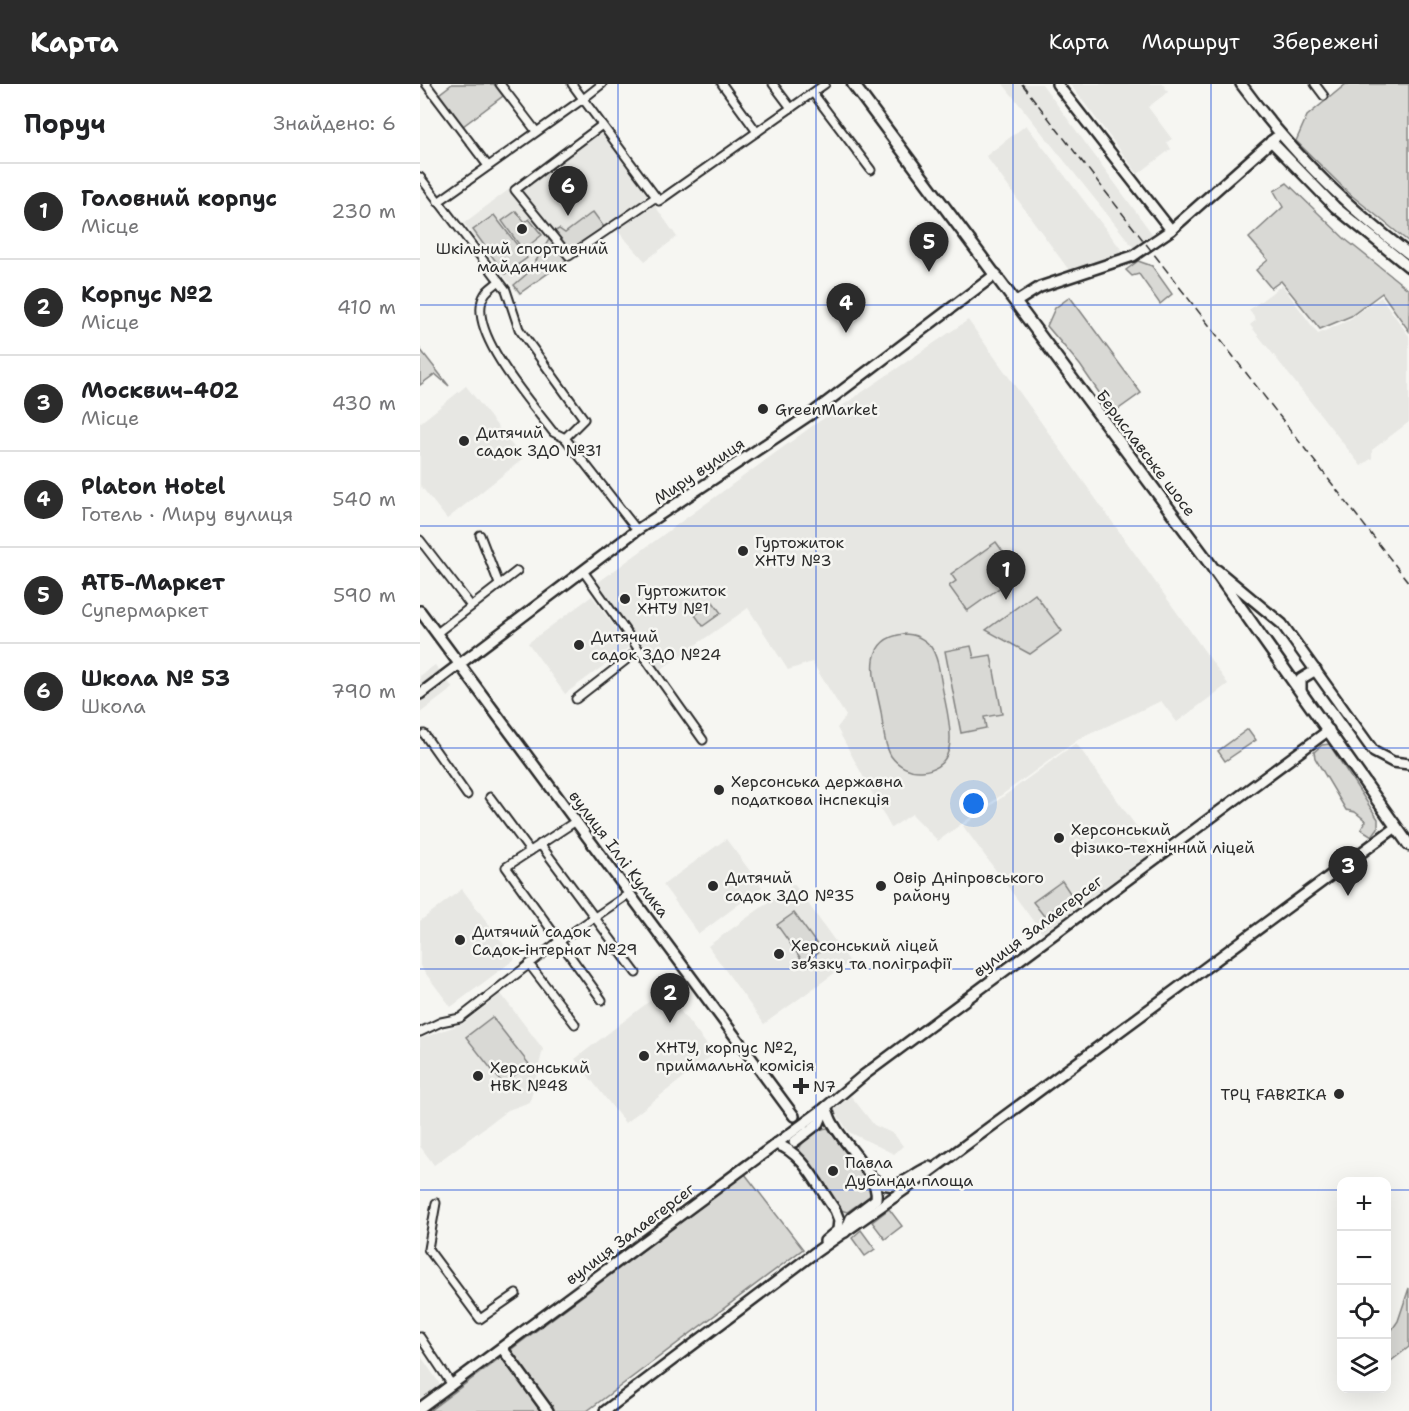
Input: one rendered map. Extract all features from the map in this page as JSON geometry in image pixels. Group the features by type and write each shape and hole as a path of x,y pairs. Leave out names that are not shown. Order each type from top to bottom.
{"main road":[{"name":"Бериславське шосе","path":"853,84 1210,564 1409,845"}],"street":[{"path":"426,84 488,166"},
{"path":"500,84 536,131"},
{"path":"572,84 657,199"},
{"path":"438,202 602,84"},
{"path":"722,84 757,132"},
{"path":"773,84 791,108"},
{"path":"602,125 514,190 569,256 757,132 825,84"},
{"path":"1057,84 1171,230"},
{"path":"1241,84 1279,134 1349,206 1409,254"},
{"path":"1315,84 1324,96"},
{"path":"813,93 871,170"},
{"path":"1016,302 1040,287 1133,256 1171,230 1279,134"},
{"path":"1271,141 1349,220 1409,267"},
{"path":"420,177 506,290 519,329 584,418 565,438"},
{"name":"Миру вулиця","path":"420,694 637,530 811,414 996,274"},
{"path":"499,281 484,295 480,320 497,357 553,432 565,438 637,530"},
{"path":"480,535 499,584"},
{"path":"420,540 471,606"},
{"path":"1210,564 1282,624 1374,752 1393,762 1409,765"},
{"path":"437,633 517,571"},
{"path":"583,571 703,740"},
{"name":"вулиця Іллі Кулика","path":"420,611 794,1116"},
{"path":"576,699 639,650"},
{"path":"1302,691 1301,679 1316,670"},
{"name":"вулиця Залаегерсег","path":"420,1408 809,1120 848,1087 1143,866 1329,730"},
{"path":"424,734 467,795"},
{"path":"490,797 530,851"},
{"path":"576,821 506,867 603,999"},
{"path":"605,1411 813,1254 845,1233 1396,827"},
{"path":"540,844 636,973"},
{"path":"420,1032 441,1022 460,1018 560,940 630,893"},
{"path":"529,964 574,1024"},
{"path":"794,1142 819,1123 826,1107"},
{"path":"826,1107 834,1125 878,1191 876,1199 851,1218 845,1233"},
{"path":"795,1155 794,1116 834,1125"},
{"path":"775,1144 788,1147 835,1210 843,1217 863,1219"},
{"path":"870,1176 880,1184 897,1186 936,1164"},
{"path":"436,1203 428,1249 480,1319 516,1294"},
{"path":"813,1254 838,1230 839,1220 835,1210"},
{"path":"420,1337 452,1385"},
{"path":"502,1348 548,1411"}],"shaded area":[{"path":"452,84 494,84 503,96 463,126 439,94"},
{"path":"1003,84 1042,84 1153,235 1134,248"},
{"path":"1070,84 1163,84 1168,92 1148,107 1172,139 1167,142 1171,149 1138,174"},
{"path":"1346,84 1409,84 1409,242 1351,195 1296,141 1307,116"},
{"path":"597,124 677,237 645,261 615,228 519,295 464,223"},
{"path":"1026,125 1124,253 1071,273 986,156"},
{"path":"1287,183 1345,239 1409,290 1409,331 1382,293 1351,316 1320,329 1281,281 1271,288 1256,270 1268,260 1249,238 1283,207 1274,191"},
{"name":"Шкільний спортивний майданчик","path":"516,211 525,222 529,219 542,235 523,250 502,221"},
{"path":"593,212 604,227 569,252 552,233 559,229 565,233"},
{"path":"494,215 527,258 505,274 473,230"},
{"path":"550,238 568,259 520,293 514,285 529,272"},
{"path":"1138,261 1152,266 1172,294 1160,304 1139,274 1132,276 1126,270"},
{"path":"1282,285 1318,334 1347,321 1381,297 1409,336 1409,422 1372,450 1372,458 1361,466 1250,325 1256,320 1249,310"},
{"path":"1070,297 1141,393 1113,413 1080,365 1047,326 1055,308"},
{"path":"968,320 1228,684 1177,722 1161,701 1079,739 938,841 912,814 891,828 837,728 846,716 812,662 788,670 748,608 660,670 593,586 811,427"},
{"path":"420,349 449,386 435,374 420,385"},
{"name":"Дитячий садок ЗДО №31","path":"466,386 523,459 447,519 420,485 420,423"},
{"path":"996,542 1019,574 967,611 949,586 956,581 951,574"},
{"path":"1035,594 1062,631 1030,654 986,630"},
{"name":"Дитячий садок ЗДО №24","path":"592,596 629,647 565,694 528,643"},
{"path":"713,602 721,613 703,626 695,615"},
{"path":"903,634 922,639 934,652 950,727 948,751 944,760 935,767 922,771 905,768 891,756 885,740 874,676 876,653 881,644 889,638"},
{"path":"971,646 974,658 991,655 1002,714 984,717 986,728 961,733 945,651"},
{"path":"435,665 453,688 420,713 420,676"},
{"path":"1248,729 1256,740 1225,761 1218,751"},
{"name":"Херсонський фізико-технічний ліцей","path":"1076,743 1154,851 1042,933 963,826"},
{"path":"1329,744 1378,819 1378,828 1372,836 1361,829 1366,821 1355,812 1346,810 1315,758 1314,752 1322,745"},
{"name":"Дитячий садок ЗДО №35","path":"726,839 762,887 699,934 663,885"},
{"path":"1062,881 1072,896 1044,916 1033,902"},
{"name":"Херсонський ліцей зв’язку та поліграфії","path":"794,884 850,962 764,1024 708,946"},
{"name":"Дитячий садок Садок-інтернат №29","path":"462,889 515,959 451,1007 420,966 420,921"},
{"path":"794,913 821,950 804,963 777,925"},
{"name":"ХНТУ, корпус №2, приймальна комісія","path":"664,990 714,1054 625,1123 575,1059"},
{"name":"Херсонський НВК №48","path":"501,994 543,1049 530,1102 508,1110 434,1165 420,1146 420,1039 464,1023"},
{"path":"492,1017 529,1064 503,1084 466,1037"},
{"path":"851,1096 874,1125 894,1134 903,1146 894,1154 849,1132 834,1110"},
{"path":"828,1128 872,1188 870,1196 847,1212 841,1210 799,1150 800,1146 811,1136"},
{"path":"745,1174 803,1249 587,1411 429,1411"},
{"path":"889,1209 902,1226 885,1239 872,1222"},
{"path":"861,1230 875,1249 865,1256 852,1238"},
{"path":"1409,1288 1409,1347 1391,1361 1391,1331 1398,1321"},
{"path":"420,1355 442,1387 420,1403"}],"railway":[{"path":"1022,84 1409,583"}],"place":[{"name":"Школа № 53","path":"568,216"},
{"name":"Шкільний спортивний майданчик","path":"522,229"},
{"name":"АТБ-Маркет","path":"929,272"},
{"name":"Platon Hotel","path":"846,333"},
{"name":"GreenMarket","path":"763,409"},
{"name":"Дитячий садок ЗДО №31","path":"464,441"},
{"name":"Гуртожиток ХНТУ №3","path":"743,551"},
{"name":"Гуртожиток ХНТУ №1","path":"625,599"},
{"name":"Головний корпус","path":"1006,600"},
{"name":"Дитячий садок ЗДО №24","path":"579,645"},
{"name":"Херсонська державна податкова інспекція","path":"719,790"},
{"name":"Херсонський фізико-технічний ліцей","path":"1059,838"},
{"name":"Дитячий садок ЗДО №35","path":"713,886"},
{"name":"Овір Дніпровського району","path":"881,886"},
{"name":"Москвич-402","path":"1348,896"},
{"name":"Дитячий садок Садок-інтернат №29","path":"460,940"},
{"name":"Херсонський ліцей зв’язку та поліграфії","path":"779,954"},
{"name":"Корпус №2","path":"670,1023"},
{"name":"ХНТУ, корпус №2, приймальна комісія","path":"644,1056"},
{"name":"Херсонський НВК №48","path":"478,1076"},
{"name":"N7","path":"801,1086"},
{"name":"ТРЦ FABRIKA","path":"1339,1094"},
{"name":"Павла Дубинди площа","path":"833,1171"}]}
